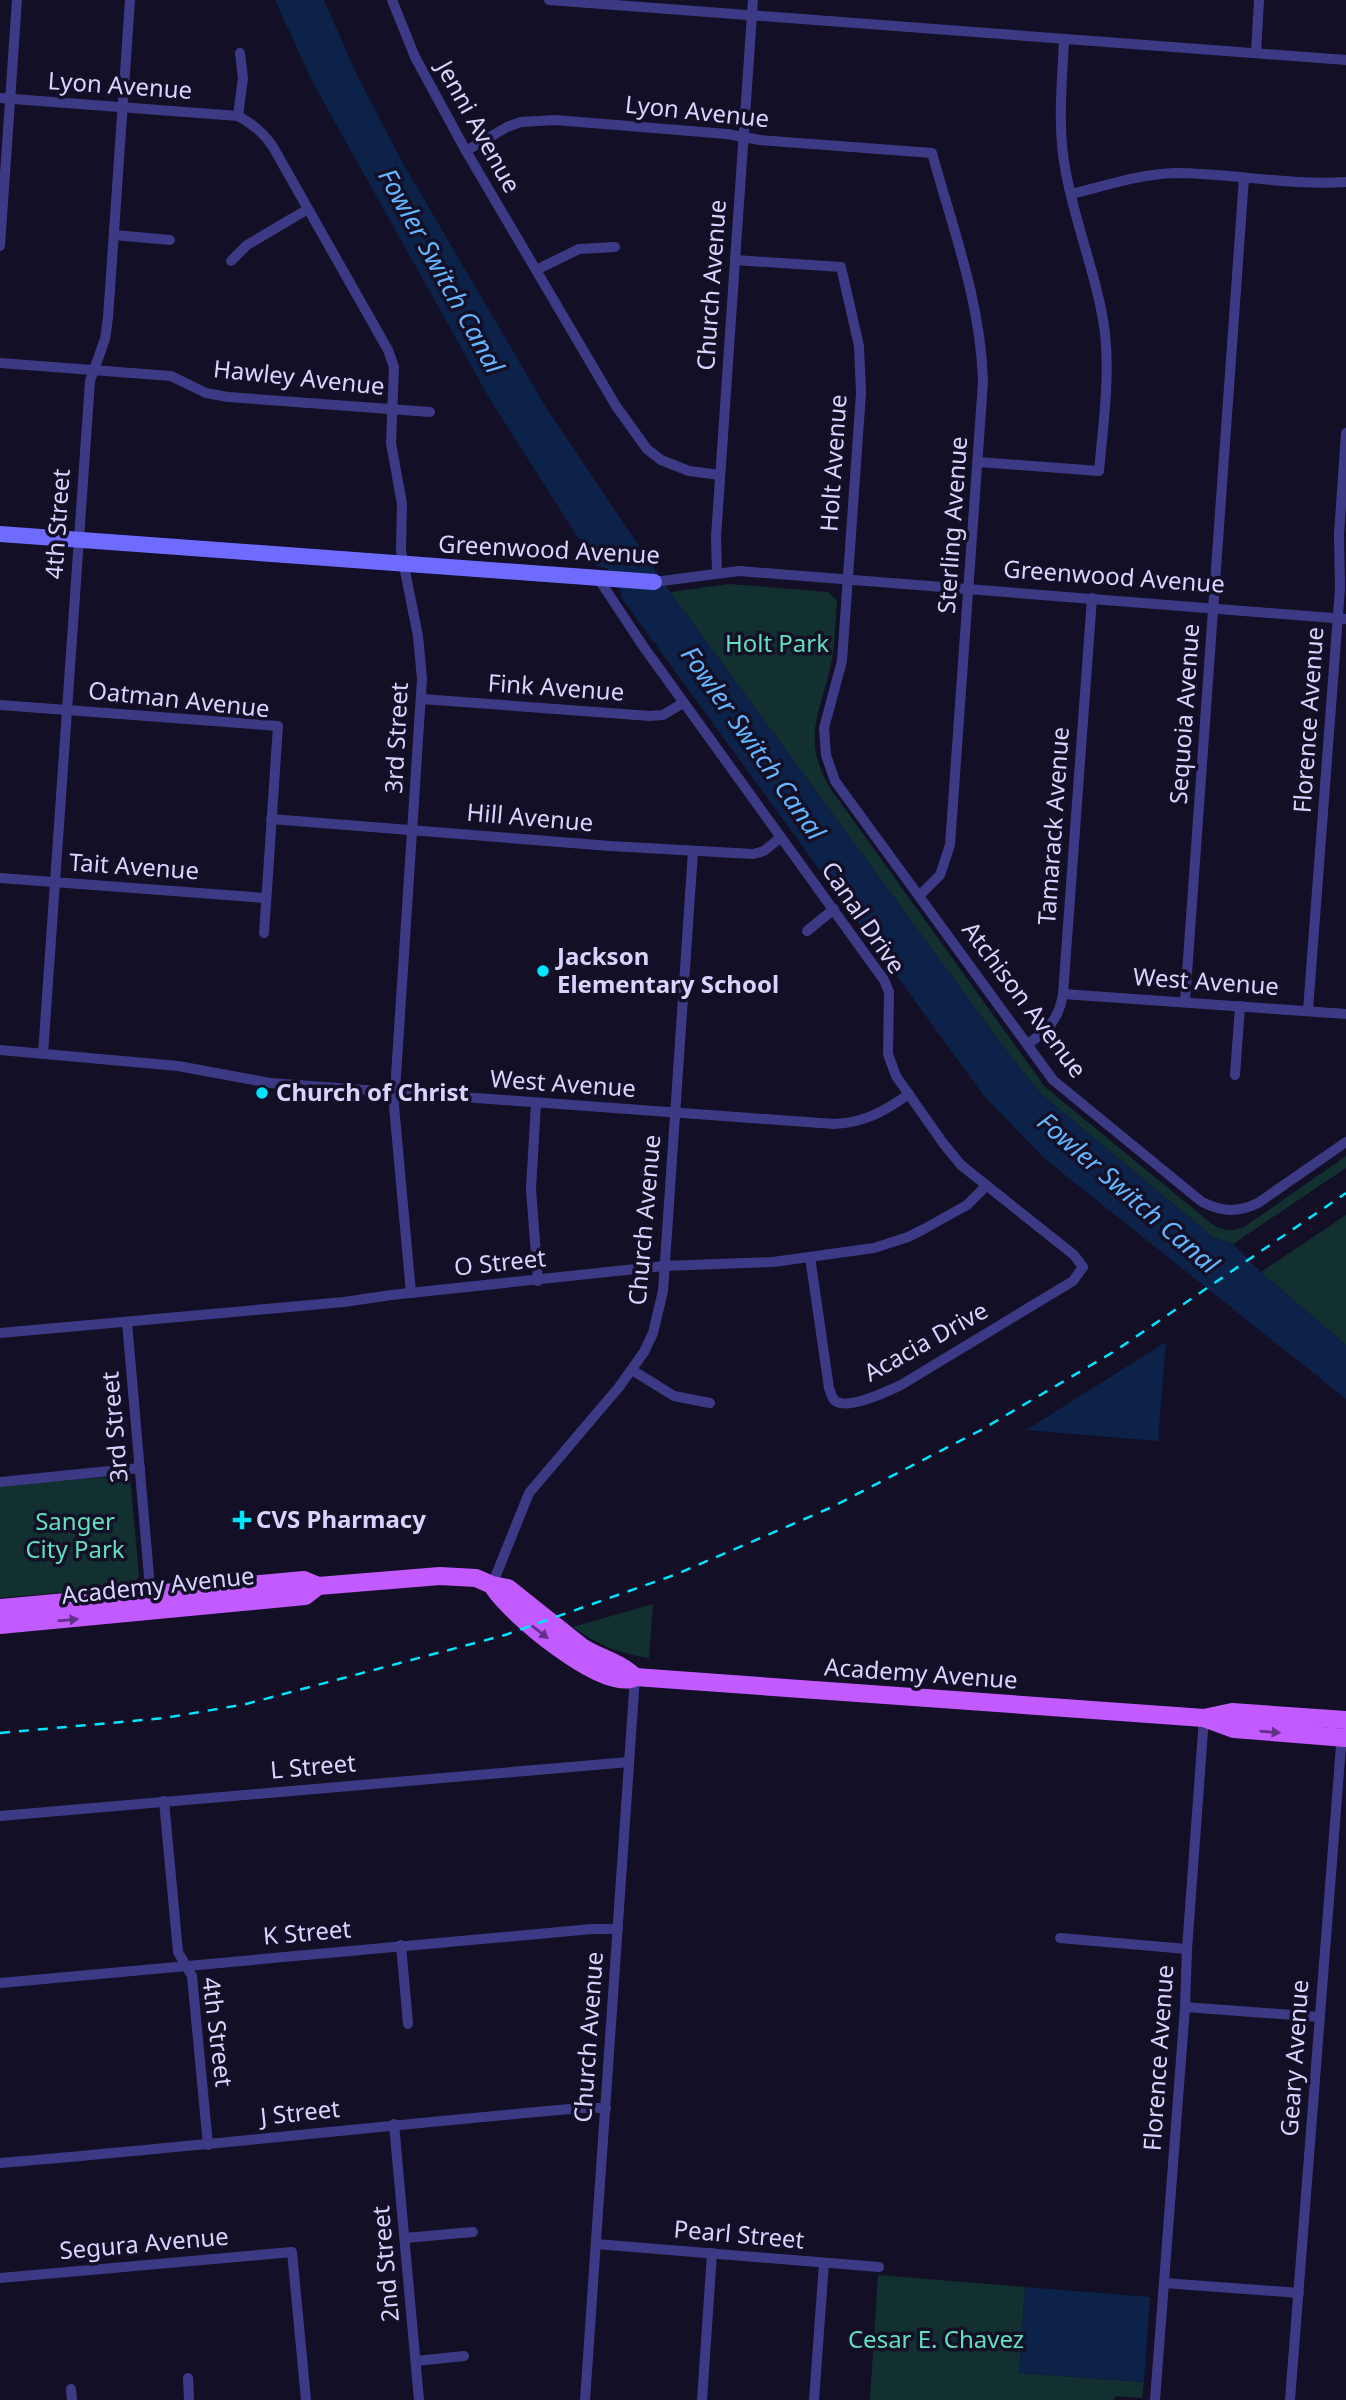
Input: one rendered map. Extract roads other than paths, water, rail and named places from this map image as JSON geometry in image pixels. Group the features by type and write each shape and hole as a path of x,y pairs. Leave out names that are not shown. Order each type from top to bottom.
{"main road":[{"name":"Academy Avenue","path":"0,1608 305,1596 318,1586 451,1576 475,1578 492,1585 505,1604 575,1660 615,1679 630,1680 635,1677 1204,1718 1234,1729 1344,1729"},
{"name":"Academy Avenue","path":"0,1625 152,1603"},
{"path":"0,1617 10,1616 28,1605"}],"street":[{"path":"0,246 5,99 17,0"},
{"name":"4th Street","path":"43,1054 78,539 92,370 105,339 130,0"},
{"name":"Jenni Avenue","path":"392,0 415,57 466,151 599,379 647,449 675,467 720,475"},
{"path":"549,0 1346,60"},
{"name":"Church Avenue","path":"717,573 716,537 753,0"},
{"path":"1256,53 1259,0"},
{"path":"978,462 1099,471 1106,380 1105,334 1070,194 1062,145 1060,119 1064,40"},
{"path":"238,116 243,78 240,53"},
{"name":"Lyon Avenue","path":"5,99 238,116"},
{"name":"3rd Street","path":"238,116 265,135 388,350 394,368 391,443 402,503 401,551 421,653 422,699 394,1094 411,1293"},
{"name":"Lyon Avenue","path":"466,151 508,127 536,120 932,153"},
{"name":"Sterling Avenue","path":"919,896 940,875 950,845 983,382 981,335 976,309 932,153"},
{"path":"1070,194 1156,174 1319,183 1346,182"},
{"name":"Sequoia Avenue","path":"1185,1001 1244,178"},
{"path":"231,261 247,245 308,209"},
{"path":"114,235 170,240"},
{"path":"536,270 579,249 615,247"},
{"name":"Holt Avenue","path":"735,260 841,267 856,333 861,371 842,661 824,728 828,768"},
{"name":"Hawley Avenue","path":"0,363 171,376 206,393 228,397 430,412"},
{"name":"Florence Avenue","path":"1308,1010 1342,619 1346,433"},
{"name":"Greenwood Avenue","path":"0,534 654,582 739,571 1342,619"},
{"name":"Canal Drive","path":"606,579 683,703 884,980 889,992 888,1054 896,1076 951,1154 986,1186 1074,1255 1083,1267"},
{"name":"Tamarack Avenue","path":"1028,1044 1045,1032 1061,1008 1092,598"},
{"name":"Fink Avenue","path":"422,699 650,716 663,715 683,703"},
{"name":"Oatman Avenue","path":"0,705 278,726 264,933"},
{"name":"Atchison Avenue","path":"828,768 1046,1072 1069,1095 1202,1202 1230,1212 1244,1210 1346,1142"},
{"name":"Hill Avenue","path":"271,819 693,851 758,853 781,837"},
{"name":"Church Avenue","path":"492,1585 529,1493 632,1370 653,1333 661,1303 693,851"},
{"name":"Tait Avenue","path":"0,878 265,898"},
{"path":"807,930 834,909"},
{"name":"West Avenue","path":"1063,994 1346,1013"},
{"path":"1235,1075 1240,1006"},
{"name":"West Avenue","path":"0,1050 178,1066 270,1083 834,1124 853,1123 886,1110 909,1094"},
{"path":"536,1103 531,1189 538,1281"},
{"name":"O Street","path":"0,1330 127,1322 344,1302 664,1266 741,1264 874,1248 908,1237 967,1205 986,1186"},
{"name":"Acacia Drive","path":"810,1257 829,1388 832,1398 844,1404 876,1396 901,1385 1073,1281 1083,1267"},
{"name":"3rd Street","path":"127,1322 152,1603"},
{"path":"632,1370 674,1396 710,1403"},
{"path":"0,1482 140,1468"},
{"name":"Church Avenue","path":"585,2400 635,1677"},
{"name":"Florence Avenue","path":"1155,2400 1204,1718"},
{"name":"Geary Avenue","path":"1290,2400 1344,1729"},
{"name":"L Street","path":"0,1816 629,1762"},
{"name":"4th Street","path":"164,1801 177,1952 192,1976 208,2145"},
{"name":"K Street","path":"0,1983 592,1928 618,1928"},
{"path":"1060,1938 1187,1948"},
{"path":"401,1945 408,2024"},
{"path":"1185,2007 1319,2017"},
{"name":"J Street","path":"0,2164 208,2145 394,2124 606,2108"},
{"name":"2nd Street","path":"394,2124 419,2400"},
{"path":"405,2238 473,2232"},
{"name":"Pearl Street","path":"596,2244 879,2267"},
{"name":"Segura Avenue","path":"0,2278 292,2252 306,2400"},
{"path":"702,2400 712,2253"},
{"path":"814,2400 824,2263"},
{"path":"1164,2283 1298,2293"},
{"path":"416,2361 464,2356"},
{"path":"188,2378 189,2400"}],"water":[{"name":"Fowler Switch Canal","path":"275,0 324,0 355,71 401,160 547,409 670,592 1008,1053 1041,1094 1213,1237 1233,1244 1261,1272 1346,1345 1346,1399 1045,1159 984,1096 621,597 621,592 607,568 596,566 491,401 313,83"},
{"path":"1166,1342 1158,1441 1026,1430"},
{"path":"1025,2287 1150,2297 1144,2382 1019,2373"}],"railway":[{"path":"0,1733 165,1718 246,1704 505,1635 677,1574 830,1508 981,1430 1115,1351 1346,1193"}],"place":[{"name":"Jackson Elementary School","path":"543,971"},
{"name":"Church of Christ","path":"262,1093"},
{"name":"CVS Pharmacy","path":"242,1520"}],"park label":[{"name":"Holt Park","path":"777,644"},
{"name":"Sanger City Park","path":"75,1536"},
{"name":"Cesar E. Chavez","path":"936,2340"}]}
